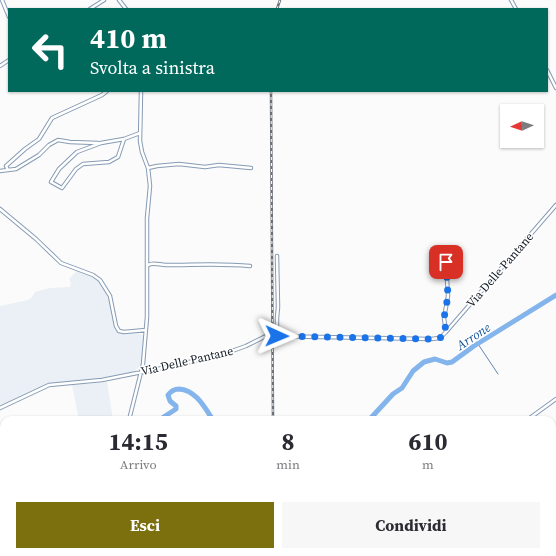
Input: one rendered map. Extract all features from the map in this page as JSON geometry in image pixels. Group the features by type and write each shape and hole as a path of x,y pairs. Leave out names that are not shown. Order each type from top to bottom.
{"street":[{"path":"2,0 8,15"},
{"path":"92,8 104,0"},
{"path":"119,0 125,8"},
{"path":"548,72 556,88"},
{"path":"8,170 6,166 39,139 52,118 106,92"},
{"path":"130,416 143,364 146,330 148,265 147,218 150,186 148,168 142,150 140,133 141,92"},
{"path":"0,171 16,169 39,155 49,145 58,140 101,143 124,140 140,133"},
{"path":"101,143 77,152 59,169 51,182 62,188 76,169 83,164 109,162 118,157 124,140"},
{"path":"148,168 179,164 206,167 219,165 251,168"},
{"name":"Via Delle Pantane","path":"0,408 49,385 102,380 141,373 221,355 246,346 264,337 440,338 556,205"},
{"path":"0,209 61,263 92,275 100,280 110,296 116,326 119,331 146,330"},
{"path":"277,256 277,336"},
{"path":"446,262 448,296 444,318 446,332"},
{"path":"148,265 150,263 166,265 221,264 250,266"},
{"path":"532,416 556,399"}],"shaded area":[{"path":"77,271 98,280 109,299 112,317 117,331 124,334 137,333 143,335 144,341 141,366 132,372 102,379 45,385 0,406 0,306 28,300 35,292 50,288 70,287 71,283 69,279"},
{"path":"107,382 112,416 78,416 72,385"}],"waterway":[{"name":"Arrone","path":"373,416 393,394 402,388 413,371 424,362 435,359 447,363 452,362 474,346 556,295"},
{"path":"478,344 498,374"},
{"name":"Arrone","path":"165,416 176,409 176,406 170,401 168,395 176,389 185,390 195,396 210,416"}],"railway":[{"path":"277,8 280,0"},
{"path":"271,92 273,416"}],"route":[{"path":"277,336 440,338 446,332 444,326 448,296 446,262"}]}
